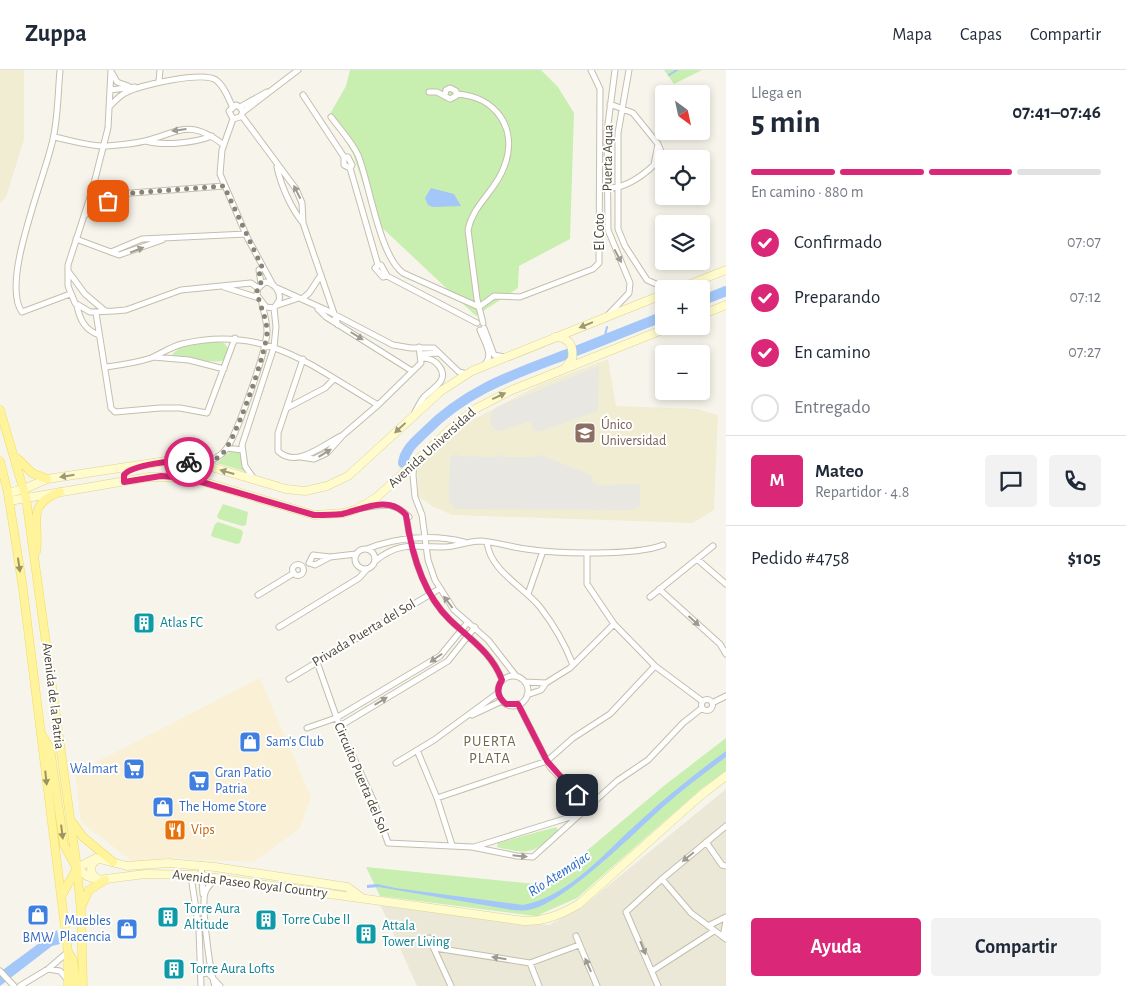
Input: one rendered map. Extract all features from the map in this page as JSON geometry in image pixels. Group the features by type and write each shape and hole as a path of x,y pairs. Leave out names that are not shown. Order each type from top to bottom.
{"main road":[{"path":"703,280 724,273"},
{"name":"Avenida Universidad","path":"25,494 47,479 163,461 198,463 296,490 315,490 336,483 356,470 441,391 467,374 504,357 655,297"},
{"path":"710,311 726,305"},
{"name":"Avenida Universidad","path":"9,497 60,492 161,476 188,478 314,515 330,515 360,508 378,497 457,423 477,408 512,390 655,333"},
{"path":"555,337 568,341 573,350 572,359 565,369"},
{"name":"Avenida de la Patria","path":"0,410 2,422 12,445 25,494 35,559 77,868 81,910 83,986"},
{"path":"12,445 24,467 32,473 47,479"},
{"name":"Avenida de la Patria","path":"0,461 9,497 41,735 68,952 68,983"},
{"path":"124,482 124,475 128,470 152,466 163,461"},
{"path":"251,497 256,480"},
{"path":"35,559 38,538 37,511 45,499 60,492"},
{"path":"41,735 50,748 64,845 77,868 87,876 101,880"},
{"name":"Avenida Paseo Royal Country","path":"101,880 135,874 198,876 524,921 538,921 557,917 579,904 700,796 726,776"},
{"path":"70,817 83,837 113,862"},
{"path":"61,897 68,880 77,868 91,859 100,858"},
{"path":"100,858 94,862 91,868 92,874 101,880"},
{"name":"Avenida Paseo Royal Country","path":"100,858 127,866 168,863 201,865 318,882 352,888 362,898"},
{"path":"135,874 143,871 164,869 168,863"},
{"path":"198,876 201,865"},
{"path":"218,878 225,875 246,878 252,872"},
{"path":"81,910 89,890 101,880"},
{"path":"292,889 300,886 313,888 318,882"},
{"path":"68,952 77,954 83,972"},
{"path":"68,952 74,965 76,986"}],"street":[{"path":"17,239 48,161 54,137 60,70"},
{"path":"159,81 160,70"},
{"path":"208,76 209,70"},
{"path":"256,480 245,466 242,450 274,347 276,306 280,298 246,234 224,186 219,166 224,144 234,119 298,70"},
{"name":"El Coto","path":"479,307 494,296 520,297 593,270 599,262 600,89 591,70"},
{"name":"Puerta Aqua","path":"606,316 629,293 630,283 608,230 607,132 615,70"},
{"name":"Puerta Aqua","path":"629,70 618,133 618,229 624,246 647,280 655,286"},
{"path":"111,71 117,82 138,87"},
{"path":"99,335 88,329 83,323 77,305 69,292 68,270 104,146 110,106 111,71"},
{"path":"110,106 123,94 159,81 208,76 216,80 225,90 232,106 242,111 277,166 296,189 302,203 303,223 338,325"},
{"path":"110,90 128,86"},
{"path":"445,95 446,90 450,88 454,89 456,94 491,105 502,116 508,132 509,145 504,167 476,209 470,220 468,230 481,326 489,354 488,362 483,366"},
{"path":"429,92 445,95 450,99 454,98 456,94"},
{"path":"303,96 344,156 344,165 350,168 378,265 375,268 378,273 481,326 494,355 504,357"},
{"path":"607,188 626,186 654,166 663,156 658,144 633,113 610,104"},
{"path":"232,106 229,114 234,119"},
{"path":"331,117 357,154 385,244 395,268 479,307"},
{"path":"54,137 104,146 146,140 182,129 191,129 213,136 224,144"},
{"path":"146,140 157,144 203,140 213,136"},
{"path":"277,166 297,216 303,223"},
{"path":"92,191 118,194 224,186"},
{"path":"84,215 118,194"},
{"path":"76,239 105,252 111,252 142,239 162,240 246,234"},
{"path":"198,463 214,460 227,448 246,404 266,345 267,330 259,298 259,270 262,267"},
{"path":"68,270 78,285 105,310"},
{"path":"10,274 13,298 17,308 22,312 28,312 69,292 78,285"},
{"path":"262,304 266,307 276,306 300,299 309,293 321,275"},
{"path":"260,286 265,282 275,286 393,345 421,354 437,363 441,368 443,378 424,397 413,416"},
{"path":"77,305 84,310 96,313 105,310 126,310 181,290 251,283 260,286"},
{"path":"221,286 259,298"},
{"path":"318,308 338,325 412,371"},
{"path":"96,313 111,408 115,412 120,413 160,408 180,408 207,413 235,338"},
{"path":"106,367 153,357 181,344 211,339 235,338 274,347 303,359 378,405"},
{"path":"389,356 393,345"},
{"path":"421,354 439,353 459,372 467,374"},
{"path":"303,359 278,433 278,451 291,458 314,458 327,453 343,435 378,405 412,371 421,354"},
{"path":"153,357 189,360 224,370"},
{"path":"286,408 325,388 334,379"},
{"path":"246,404 254,407"},
{"path":"301,457 343,435"},
{"path":"227,448 242,450"},
{"path":"414,463 413,482 424,538 431,571 439,589 454,610 493,645 516,676 525,682 546,683"},
{"path":"360,508 390,505 399,508 406,515 422,577 430,594 444,613 488,655 502,680 498,693 464,719 396,763"},
{"path":"258,595 294,573 296,565 303,567 309,563 312,555 330,557 356,554 361,550 411,538 453,539 464,542 487,542 543,551 587,553 654,549 663,545"},
{"path":"279,627 359,578 375,561 399,547 413,545 452,546 464,542"},
{"path":"487,542 495,563 528,594 556,630 573,665"},
{"path":"650,597 714,546"},
{"path":"367,549 374,554 375,561"},
{"path":"528,594 543,551"},
{"path":"587,553 587,584 614,624 655,666 702,701"},
{"path":"356,554 357,565 367,569"},
{"path":"309,563 315,565 330,557"},
{"path":"698,559 726,584"},
{"name":"Privada Puerta del Sol","path":"289,679 439,589"},
{"path":"659,589 720,644 726,654"},
{"path":"307,728 336,718 440,656 468,622"},
{"path":"498,693 502,701 510,705 518,704 527,695 541,690 546,683 573,665 614,624"},
{"path":"340,726 448,660 475,627"},
{"name":"Circuito Puerta del Sol","path":"316,662 336,718 374,802 388,843 452,845 517,856 533,856 587,806 617,781 648,760 683,723 702,708 709,710 712,703"},
{"path":"437,798 547,761 573,738 610,714 655,666"},
{"path":"502,680 516,676"},
{"path":"398,681 403,688"},
{"path":"525,682 527,695"},
{"path":"702,701 708,699 712,703 724,698"},
{"path":"464,719 502,701"},
{"path":"702,701 702,708"},
{"path":"518,704 547,761 587,806"},
{"path":"417,750 437,798 452,845"},
{"name":"Circuito Puerta del Sol","path":"472,847 581,813"},
{"path":"658,986 626,912 662,879 726,826"},
{"path":"706,842 722,864 726,866"},
{"path":"198,876 215,986"},
{"path":"198,876 192,883 199,929 201,986"},
{"path":"203,900 208,886 218,878"},
{"path":"662,879 685,907 725,938 726,921"},
{"path":"708,926 726,917"},
{"path":"652,972 714,931"},
{"path":"576,936 597,986"},
{"path":"429,938 451,986"},
{"path":"435,948 530,962 579,945"},
{"path":"20,986 48,969 68,952"},
{"path":"530,962 539,986"},
{"path":"48,969 60,971 68,983"},
{"path":"0,971 14,986"},
{"path":"201,974 206,972 220,986"}],"shaded area":[{"path":"0,70 24,70 24,140 6,197 0,203"},
{"name":"Único Universidad","path":"608,359 616,406 697,409 718,415 714,510 693,523 452,515 432,506 418,496 417,463 436,445 470,421 541,384"},
{"path":"599,366 598,411 541,431 534,431 530,421 500,431 495,430 490,423 491,412 497,407"},
{"path":"456,454 459,456 494,457 500,454 501,457 533,457 541,455 591,475 592,481 597,485 640,484 640,506 634,510 455,509 449,501 450,458"},
{"name":"Gran Patio Patria","path":"260,678 311,797 300,828 254,862 168,858 133,862 81,822 75,773"},
{"path":"726,789 726,986 417,986 381,906 549,925 581,908"}],"green space":[{"path":"350,70 541,70 558,87 574,113 570,239 519,266 518,288 476,316 376,222 353,154 330,114 346,86"},
{"path":"664,70 702,70 674,84"},
{"path":"214,341 224,343 228,348 225,360 207,361 174,356 172,354 180,348"},
{"path":"232,450 239,452 247,472 217,463"},
{"path":"223,504 248,512 246,525 242,526 219,519 217,516"},
{"path":"218,522 242,530 240,543 237,544 213,537 211,535 215,524"},
{"path":"726,738 726,771 701,789 577,898 536,916 380,896 366,867 546,885 665,785"},
{"path":"556,827 558,830 550,838 531,851 517,851 497,847 498,843"}],"water":[{"path":"431,188 454,194 461,206 433,207 428,205 425,198"},
{"path":"726,751 726,757 671,800 579,882 543,905 528,910 513,910 379,887 367,888 367,885 377,884 523,905 540,900 572,883 661,803"},
{"path":"57,930 60,944 52,946 0,986 0,972"}],"waterway":[{"path":"669,75 677,70"},
{"path":"710,297 726,291"},
{"path":"576,351 655,320"},
{"path":"604,340 607,327"},
{"path":"403,463 408,450 414,443 441,417 458,404 493,384 570,353"}],"way so far":[{"path":"108,201 118,194 224,186 262,267 259,270 261,284 257,295 262,304 267,330 266,345 246,404 227,448 222,454 214,460 206,462 189,462"}],"place":[{"name":"Único Universidad","path":"585,433"},
{"name":"Atlas FC","path":"144,623"},
{"name":"Sam's Club","path":"250,742"},
{"name":"Walmart","path":"134,769"},
{"name":"Gran Patio Patria","path":"199,781"},
{"name":"The Home Store","path":"163,807"},
{"name":"Vips","path":"175,830"},
{"name":"BMW","path":"38,915"},
{"name":"Torre Aura Altitude","path":"168,917"},
{"name":"Torre Cube II","path":"266,920"},
{"name":"Muebles Placencia","path":"127,929"},
{"name":"Attala Tower Living","path":"366,934"},
{"name":"Torre Aura Lofts","path":"174,969"}],"district":[{"name":"PUERTA PLATA","path":"490,750"}],"route":[{"path":"189,462 163,461 152,466 130,470 124,475 124,482 161,476 188,478 314,515 344,513 385,504 395,506 403,511 406,515 422,577 433,598 449,619 472,638 488,655 502,680 498,688 499,698 506,704 514,706 518,704 550,767 577,795"}],"water label":[{"name":"Río Atemajac","path":"559,874"}]}
